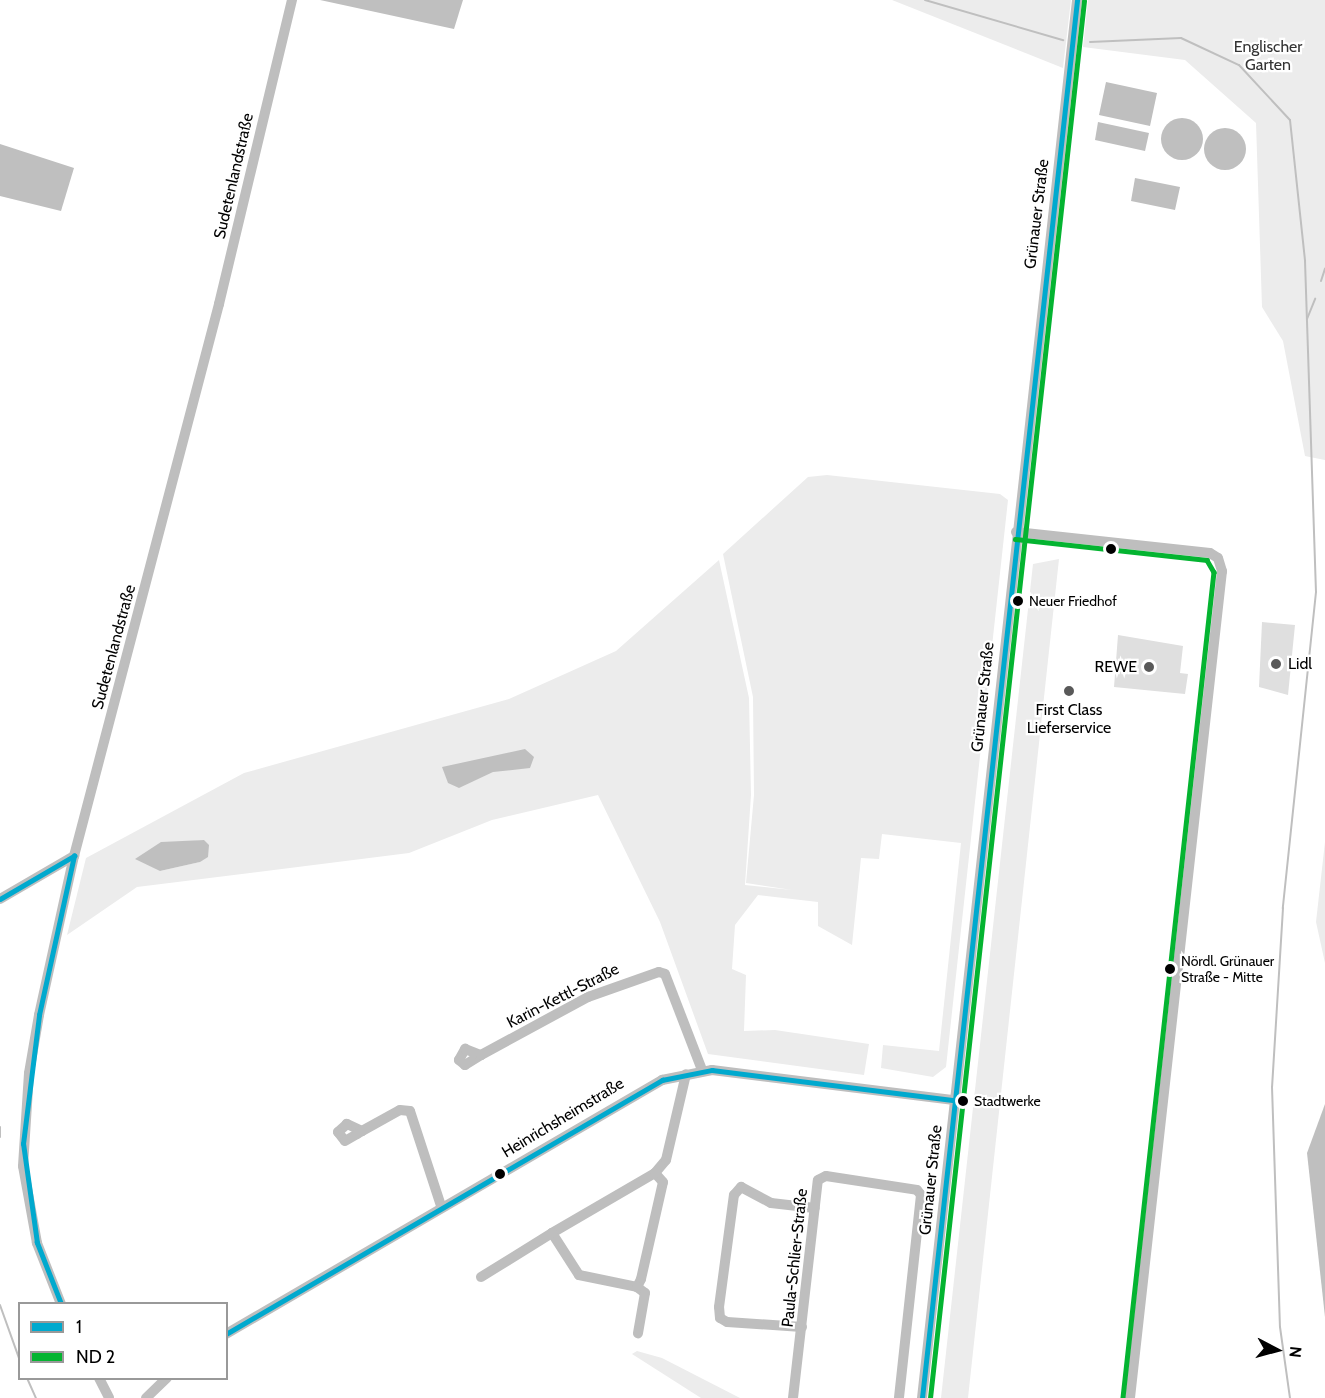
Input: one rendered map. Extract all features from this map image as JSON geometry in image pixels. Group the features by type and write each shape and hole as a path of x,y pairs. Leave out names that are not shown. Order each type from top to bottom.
{"street":[{"name":"Sudetenlandstraße","path":"60,1302 37,1243 23,1144 37,1027 74,856 219,304 292,0"},
{"name":"Grünauer Straße","path":"922,1398 1016,532 1077,0"},
{"path":"1016,532 1210,553 1218,558 1222,571 1130,1398"},
{"path":"0,898 74,856"},
{"name":"Karin-Kettl-Straße","path":"481,1055 588,997 659,972 665,974 702,1070"},
{"name":"Heinrichsheimstraße","path":"228,1333 642,1088 702,1070 954,1100"},
{"path":"480,1277 655,1173 666,1160 686,1074"},
{"path":"362,1131 400,1110 410,1111 441,1206"},
{"path":"637,1287 651,1248 663,1182 655,1173"},
{"name":"Paula-Schlier-Straße","path":"793,1398 818,1180 826,1176 917,1190 921,1195 899,1398"},
{"path":"802,1327 727,1322 720,1318 719,1307 734,1195 741,1187 771,1203 815,1208"},
{"path":"552,1233 579,1275 637,1287 645,1293 639,1333"},
{"path":"100,1380 109,1398"},
{"path":"146,1398 165,1380"}],"green space":[{"path":"892,0 1071,0 1063,68"},
{"name":"Englischer Garten","path":"1088,0 1325,0 1325,460 1305,456 1283,341 1262,307 1256,123 1185,60 1083,47"},
{"path":"827,475 1000,494 1008,500 946,1067 933,1077 881,1068 883,1045 939,1051 961,843 882,834 879,859 861,858 852,945 818,926 818,902 758,895 735,925 732,969 746,975 744,1031 775,1030 869,1044 864,1075 708,1054 660,922 598,795 492,820 409,853 137,887 67,935 86,858 244,773 509,699 616,651 719,560 749,698 751,795 745,885 792,890 746,883 754,795 753,697 723,554 808,477","holes":["204,840 200,862 160,871 183,842"]},
{"path":"1059,559 968,1398 941,1398 1033,564"},
{"path":"1325,842 1325,963 1316,922"},
{"path":"637,1351 662,1358 740,1398 701,1398 632,1354"}],"shaded area":[{"path":"320,0 463,0 454,29"},
{"path":"1106,82 1157,93 1150,126 1099,115"},
{"path":"1182,118 1190,119 1197,124 1202,131 1202,147 1197,154 1190,159 1182,160 1174,159 1167,154 1162,147 1161,139 1162,131 1167,124 1174,119"},
{"path":"1098,122 1149,133 1145,151 1095,140"},
{"path":"1225,128 1233,129 1240,134 1245,141 1245,157 1240,164 1233,169 1225,170 1217,169 1210,164 1205,157 1204,149 1205,141 1210,134 1217,129"},
{"path":"0,144 74,168 61,211 0,196"},
{"path":"1135,178 1180,187 1175,210 1131,201"},
{"path":"525,749 534,757 530,768 493,772 459,788 448,783 442,767"},
{"path":"204,840 209,845 208,857 200,862 160,871 135,859 161,842"},
{"path":"1325,1104 1325,1317 1307,1153"}],"building":[{"name":"Lidl","path":"1262,622 1295,625 1288,695 1259,687"},
{"name":"REWE","path":"1118,635 1183,646 1180,673 1188,674 1185,694 1114,687"}],"waterway":[{"path":"925,0 1063,40"},
{"path":"1090,42 1181,38 1239,65 1290,120 1305,261 1316,592 1283,908 1272,1087 1280,1327 1290,1398"},
{"path":"1321,281 1325,269"},
{"path":"1307,319 1315,299"},
{"path":"0,1127 0,1137"},
{"path":"0,1305 18,1355"},
{"path":"28,1380 36,1398"}],"transit line":[{"name":"1","path":"922,1398 1077,0"},
{"path":"930,1398 1084,1"},
{"path":"1015,539 1207,560 1214,572 1123,1397"},
{"name":"1","path":"0,899 74,856"},
{"name":"1","path":"60,1302 37,1243 23,1144 39,1015 74,856"},
{"name":"1","path":"228,1333 662,1080 712,1070 954,1100"}],"place":[{"name":"Neuer Friedhof","path":"1018,601"},
{"name":"Lidl","path":"1276,664"},
{"name":"REWE","path":"1149,667"},
{"name":"First Class Lieferservice","path":"1069,691"},
{"name":"Nördl. Grünauer Straße - Mitte","path":"1170,969"},
{"name":"Stadtwerke","path":"963,1101"}]}
